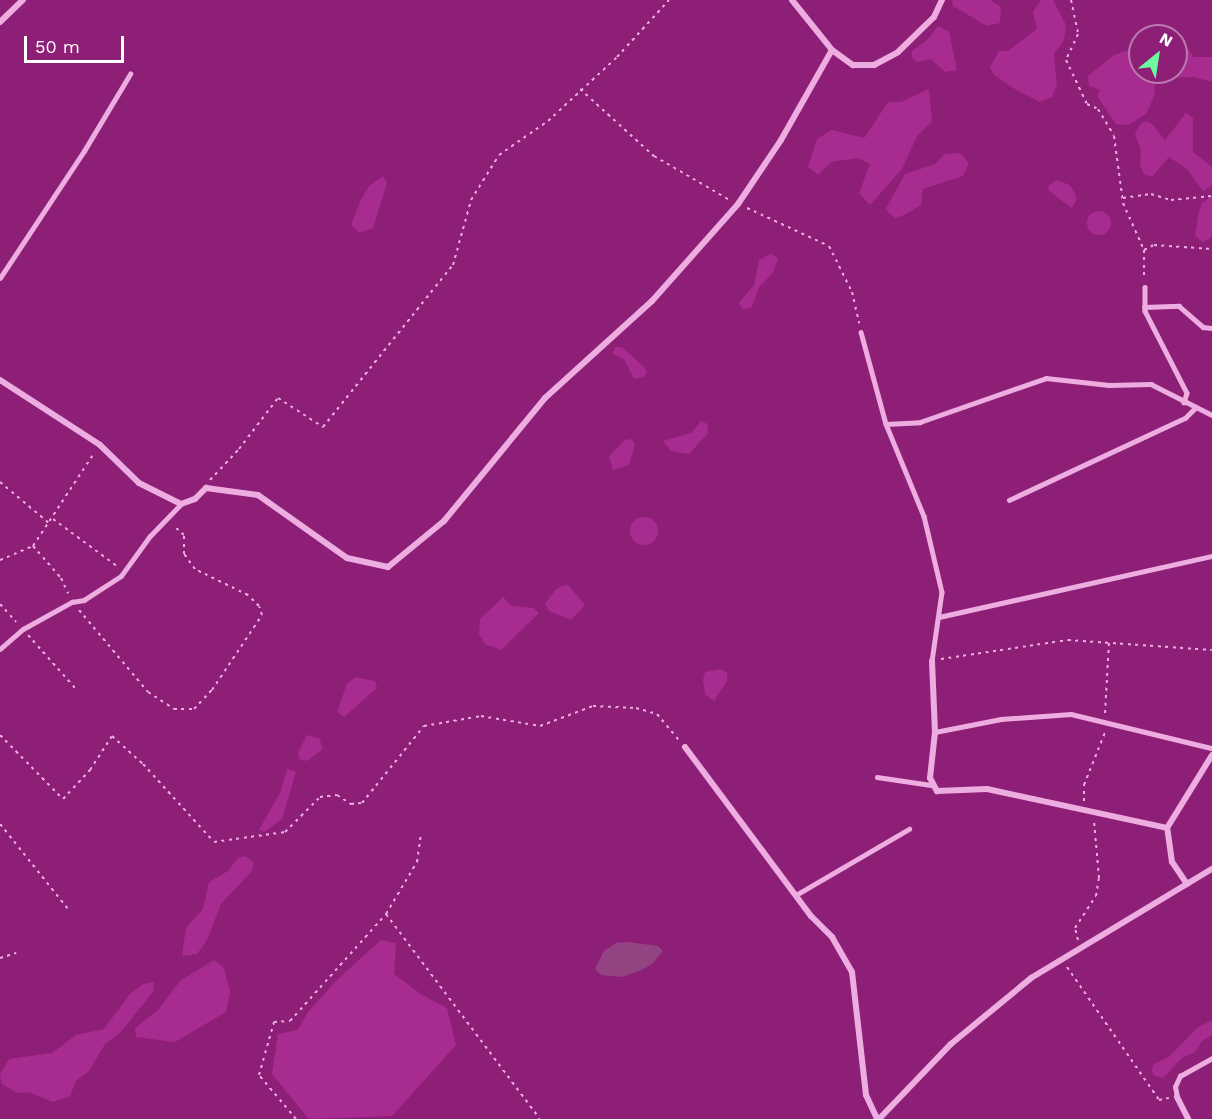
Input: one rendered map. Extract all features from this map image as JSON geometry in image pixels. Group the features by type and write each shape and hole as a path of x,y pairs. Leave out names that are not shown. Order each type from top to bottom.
{"street":[{"path":"0,22 23,0"},
{"path":"792,0 832,50 853,65 874,65 898,52 934,17 942,0"},
{"path":"0,380 100,446 138,483 181,504 195,499 206,488 258,495 347,558 388,567 444,521 545,398 652,301 738,204 781,140 832,50"},
{"path":"932,661 934,732 932,785 944,793 987,789 1167,828"},
{"path":"685,747 796,895 832,937 852,972 866,1095 878,1119 951,1044 1031,978 1212,869"},
{"path":"1187,884 1172,862 1167,828 1212,755"},
{"path":"1178,1097 1188,1119"}],"lane":[{"path":"0,278 84,151 130,74"},
{"path":"1145,287 1144,307 1187,393 1184,404"},
{"path":"1144,307 1179,306 1187,309 1203,327 1212,328"},
{"path":"861,332 886,424 924,516 942,592 932,661"},
{"path":"886,424 920,422 1046,378 1109,385 1151,384 1184,404 1212,416"},
{"path":"1009,500 1185,418 1194,409"},
{"path":"0,649 23,629 72,602 84,600 124,571 150,536 168,521 181,504"},
{"path":"939,616 1212,556"},
{"path":"934,732 1001,719 1071,714 1212,748"},
{"path":"877,777 932,785"},
{"path":"796,895 909,829"},
{"path":"1178,1097 1174,1087 1180,1076 1212,1058"}],"path":[{"path":"206,488 278,398 323,427 453,265 471,200 499,155 549,121 580,89 617,57 669,0"},
{"path":"1071,0 1078,34 1066,60 1087,104 1098,110 1114,136 1122,198 1144,250 1145,287"},
{"path":"580,89 654,156 738,204 829,246 852,292 861,332"},
{"path":"1122,198 1150,194 1171,200 1212,196"},
{"path":"1144,250 1154,245 1212,249"},
{"path":"0,560 33,546 50,524 72,483 100,446"},
{"path":"0,482 50,524"},
{"path":"53,519 124,571"},
{"path":"33,546 61,578 72,602 148,692 174,709 194,709 212,690 262,615 259,606 248,595 195,569 184,554 184,535 168,521"},
{"path":"0,604 76,689"},
{"path":"932,661 1068,640 1212,651"},
{"path":"0,735 63,799 90,770 112,736 143,764 213,842 285,832 320,798 337,795 351,804 362,803 424,726 481,716 540,726 593,706 636,708 657,714 685,747"},
{"path":"1080,949 1075,928 1096,896 1099,878 1092,810"},
{"path":"0,824 68,909"},
{"path":"296,1119 259,1075 274,1022 290,1021 386,914 417,862 421,832"},
{"path":"386,914 540,1119"},
{"path":"0,958 16,953"},
{"path":"1062,960 1159,1100 1178,1097"}],"shaded area":[{"path":"952,0 990,0 1001,7 1000,23 987,26 953,6"},
{"path":"1041,0 1053,0 1066,25 1064,40 1054,54 1057,85 1052,97 1040,102 994,75 990,67 999,51 1008,51 1037,29 1033,12"},
{"path":"938,26 949,32 957,70 945,72 931,59 917,62 912,57 912,51 927,40"},
{"path":"1188,49 1193,57 1212,57 1212,82 1188,77"},
{"path":"1128,50 1128,84 1154,84 1155,94 1146,114 1128,125 1116,124 1097,96 1100,90 1089,86 1088,76 1114,55"},
{"path":"929,89 932,121 917,136 902,169 870,205 859,193 870,164 858,158 831,162 818,175 808,167 817,139 832,130 864,138 888,102 901,102"},
{"path":"1186,113 1193,118 1193,152 1212,167 1212,186 1203,191 1187,169 1169,157 1152,177 1144,174 1140,166 1141,150 1135,134 1140,124 1146,121 1152,124 1165,140"},
{"path":"960,153 969,163 963,176 923,189 921,205 904,215 895,218 888,212 886,208 905,174 935,164 945,154"},
{"path":"383,176 387,183 373,228 359,233 351,225 361,200 369,186"},
{"path":"1056,180 1070,185 1077,198 1072,208 1049,191 1048,186"},
{"path":"1212,196 1212,237 1203,242 1195,236 1199,211 1202,203"},
{"path":"1099,211 1108,214 1111,223 1108,232 1099,235 1090,232 1087,223 1090,214"},
{"path":"771,254 778,258 773,273 760,286 751,308 742,309 739,303 754,285 759,260"},
{"path":"615,347 622,347 644,367 647,371 644,377 634,379 624,359 613,354"},
{"path":"701,421 707,424 708,433 689,454 671,451 663,441 691,433"},
{"path":"631,439 635,444 629,465 613,470 609,456 625,440"},
{"path":"644,517 654,521 658,531 654,541 644,545 634,541 630,531 634,521"},
{"path":"567,584 585,605 571,620 549,611 545,604 556,589"},
{"path":"503,597 512,606 534,608 539,613 501,650 485,644 479,634 480,619"},
{"path":"720,669 727,673 727,681 714,701 705,694 703,680 705,672"},
{"path":"355,677 375,681 377,688 344,717 337,712 347,684"},
{"path":"307,735 319,738 323,749 307,761 299,759 298,753"},
{"path":"287,769 296,772 282,819 264,832 259,830 280,793"},
{"path":"246,856 254,863 252,871 221,904 207,940 197,954 182,956 186,928 203,909 209,882 228,871 238,858"},
{"path":"381,940 396,943 394,974 422,995 447,1008 456,1045 392,1116 309,1119 272,1074 278,1034 298,1030 308,1012 338,979"},
{"path":"628,942 658,946 663,951 652,964 640,971 621,977 601,975 595,969 604,951 616,943"},
{"path":"214,960 224,968 230,992 226,1012 175,1042 136,1037 135,1028 158,1010 180,981"},
{"path":"154,982 153,992 120,1033 105,1044 89,1071 76,1081 70,1096 53,1102 29,1092 18,1093 2,1084 0,1074 9,1059 52,1053 76,1035 104,1029 130,994 143,984"},
{"path":"1212,1020 1212,1035 1202,1041 1195,1052 1182,1058 1163,1078 1155,1076 1151,1071 1154,1064 1169,1057 1197,1028"}]}
